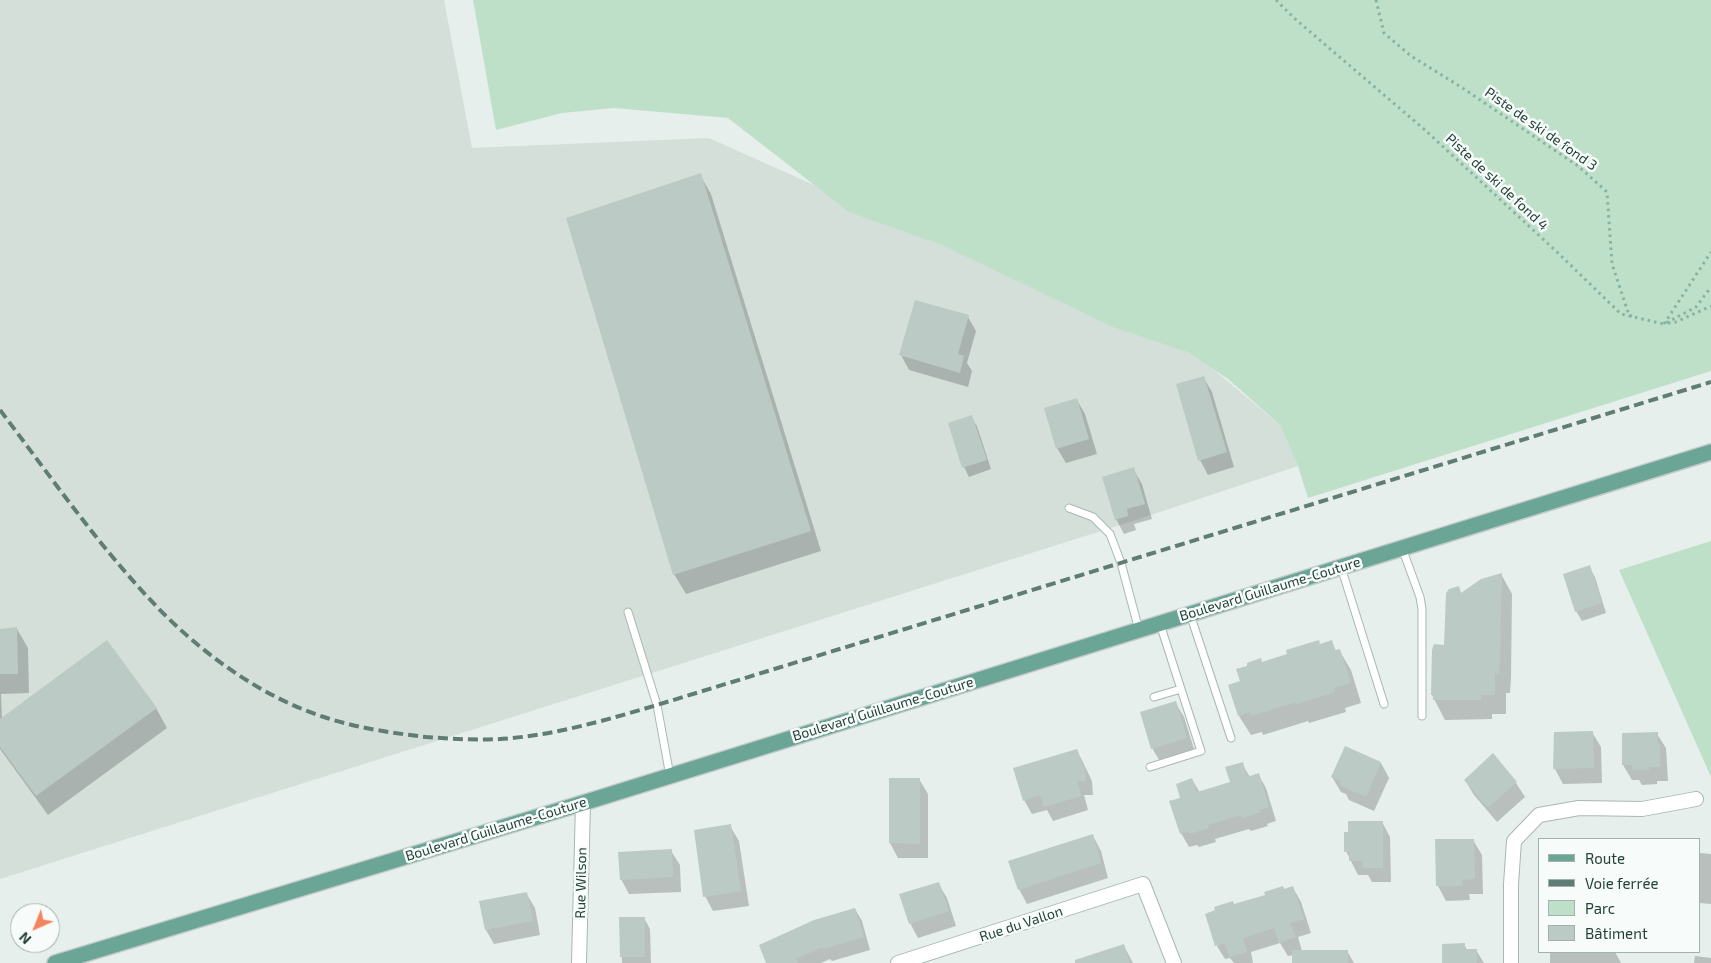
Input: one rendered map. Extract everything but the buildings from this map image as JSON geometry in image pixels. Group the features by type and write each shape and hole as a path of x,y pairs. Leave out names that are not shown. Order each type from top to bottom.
{"main road":[{"name":"Boulevard Guillaume-Couture","path":"55,963 583,803 1711,452"}],"street":[{"path":"1511,963 1510,884 1514,841 1539,815 1580,808 1642,809 1696,799"},
{"name":"Rue Wilson","path":"579,963 583,803"},
{"name":"Rue du Vallon","path":"898,963 1143,884 1174,963"}],"lane":[{"path":"1069,508 1093,517 1110,534 1121,563 1138,630"},
{"path":"1402,548 1420,597 1422,609 1422,716"},
{"path":"1341,568 1384,704"},
{"path":"628,612 657,705 670,776"},
{"path":"1190,614 1231,738"},
{"path":"1150,767 1200,752 1160,624"},
{"path":"1154,697 1181,689"}],"path":[{"name":"Piste de ski de fond 4","path":"1276,0 1294,18 1425,130 1621,314 1664,324"},
{"name":"Piste de ski de fond 3","path":"1376,0 1384,33 1411,56 1461,87 1578,166 1607,192 1612,264 1629,315 1664,324"},
{"path":"1664,324 1711,252"},
{"path":"1664,324 1696,307 1711,287"},
{"path":"1664,324 1676,322 1711,306"}],"shaded area":[{"path":"0,0 444,0 472,148 709,138 1187,352 1214,370 1280,425 1298,466 1136,520 0,879"}],"green space":[{"path":"473,0 1711,0 1711,371 1308,498 1298,466 1280,425 1228,379 1187,352 1113,327 942,245 849,212 728,118 614,108 562,113 496,130"},
{"path":"1711,541 1711,777 1619,570"}],"railway":[{"path":"0,410 76,512 137,586 176,626 235,673 301,709 349,724 387,732 426,737 491,739 550,733 639,710 1711,382"}]}
